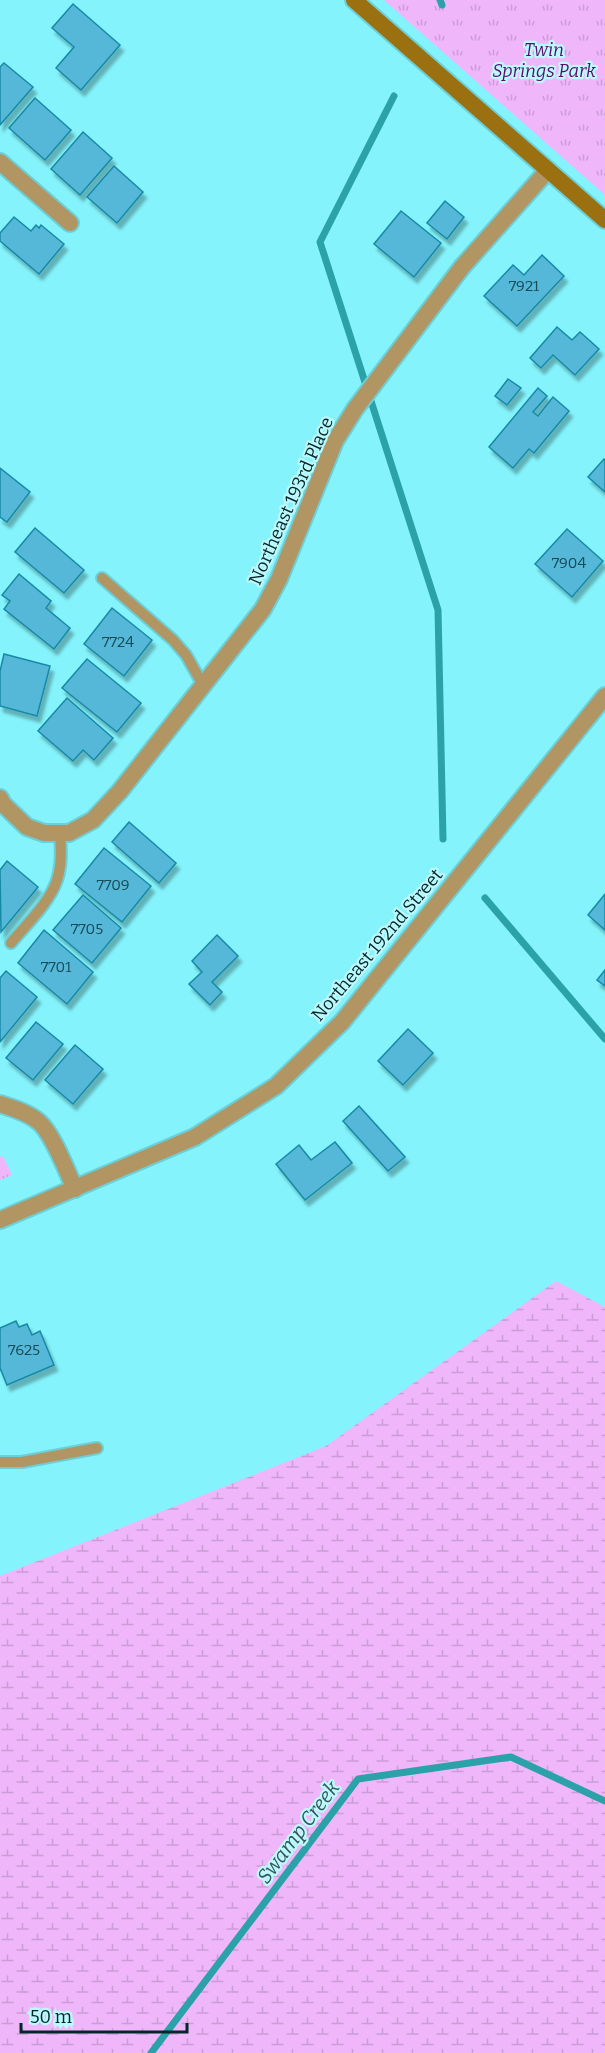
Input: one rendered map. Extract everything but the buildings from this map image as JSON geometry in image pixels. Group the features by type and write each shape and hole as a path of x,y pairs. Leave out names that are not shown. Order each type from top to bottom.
{"main road":[{"path":"354,0 605,220"}],"street":[{"path":"0,162 70,223"},
{"name":"Northeast 193rd Place","path":"0,798 3,804 27,827 44,833 69,833 93,820 120,791 263,609 279,579 335,441 355,409 462,267 548,170"},
{"name":"Northeast 192nd Street","path":"0,1220 195,1137 276,1086 342,1022 605,696"},
{"path":"0,1104 15,1108 39,1122 56,1148 75,1189"}],"lane":[{"path":"102,578 173,640 186,655 203,685"},
{"path":"11,943 51,892 57,880 60,832"},
{"path":"0,1462 22,1462 98,1448"}],"green space":[{"name":"Twin Springs Park","path":"384,0 605,0 605,195"},
{"path":"3,1156 12,1175 0,1180 0,1157"},
{"path":"556,1281 605,1307 605,2053 0,2053 0,1576 326,1446"}],"waterway":[{"path":"440,0 442,5"},
{"path":"394,96 320,242 438,610 443,839"},
{"path":"485,898 605,1039"},
{"name":"Swamp Creek","path":"151,2053 358,1779 511,1757 605,1801"}]}
